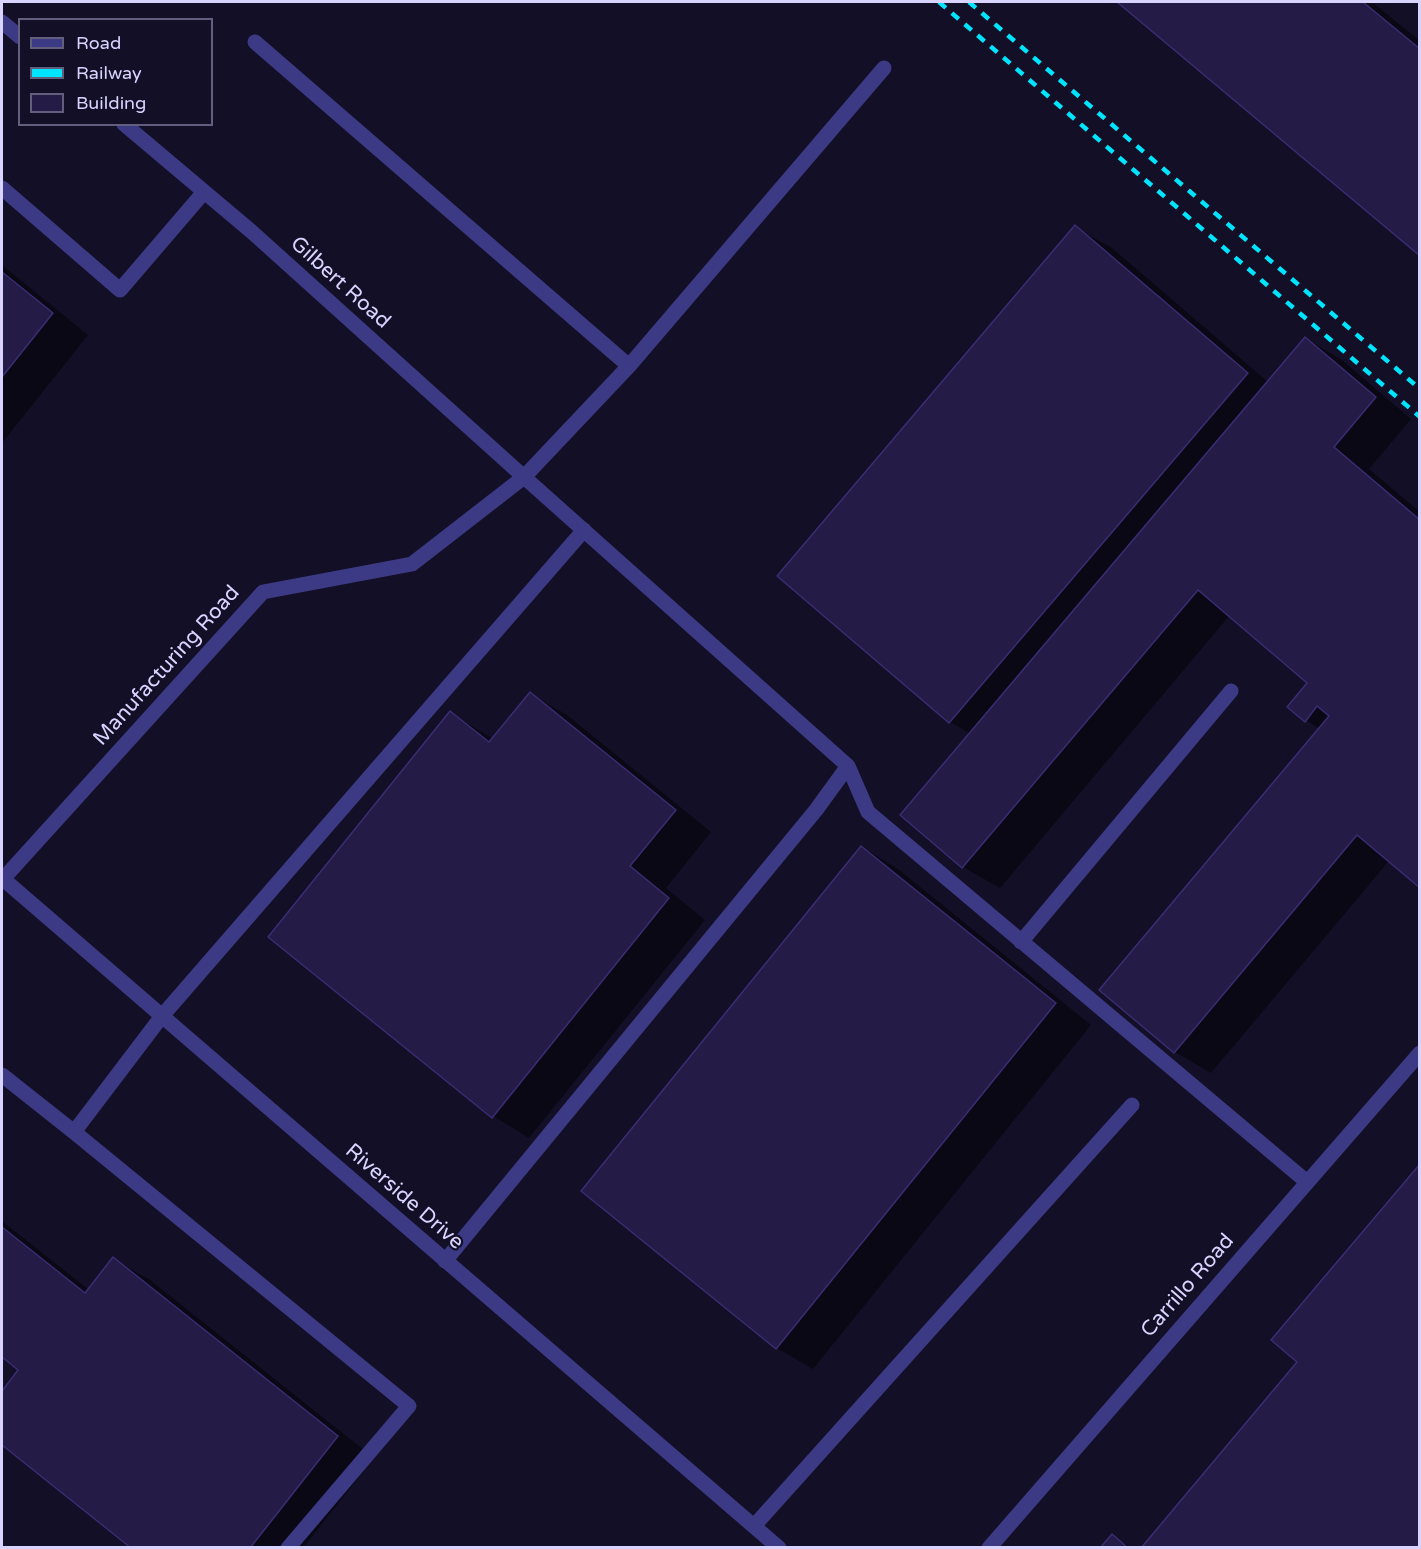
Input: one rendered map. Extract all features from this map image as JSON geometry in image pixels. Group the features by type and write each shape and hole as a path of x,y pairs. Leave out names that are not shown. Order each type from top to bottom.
{"street":[{"path":"2,22 18,35"},
{"path":"255,42 629,366"},
{"name":"Manufacturing Road","path":"2,879 263,592 412,564 524,477 629,366 884,68"},
{"name":"Gilbert Road","path":"126,126 252,232 848,766"},
{"path":"2,188 120,290 204,192"},
{"path":"74,1131 162,1016 584,530"},
{"path":"1021,942 1232,691"},
{"path":"848,766 868,812 1306,1182"},
{"path":"445,1261 816,810 848,766"},
{"name":"Riverside Drive","path":"2,879 778,1548"},
{"name":"Carrillo Road","path":"989,1548 1419,1053"},
{"path":"2,1075 74,1131 409,1406 288,1548"},
{"path":"754,1526 1132,1105"}],"building":[{"path":"1117,2 1363,2 1420,49 1420,256"},
{"path":"1075,225 1248,373 949,723 777,576"},
{"path":"2,272 53,313 2,377"},
{"path":"1305,337 1376,397 1334,447 1420,520 1420,888 1357,835 1174,1053 1099,990 1329,716 1317,706 1305,722 1287,707 1307,683 1198,590 962,868 900,815"},
{"path":"530,692 676,810 630,866 669,898 492,1118 268,937 450,711 489,742"},
{"path":"861,846 1056,1003 776,1349 581,1191"},
{"path":"1420,1164 1420,1548 1141,1548 1297,1362 1271,1340"},
{"path":"2,1227 85,1293 113,1257 338,1436 250,1548 131,1548 2,1445 2,1391 18,1370 2,1357"},
{"path":"1112,1534 1128,1548 1100,1548"}],"railway":[{"path":"939,2 1420,417"},
{"path":"969,2 1420,389"}]}
